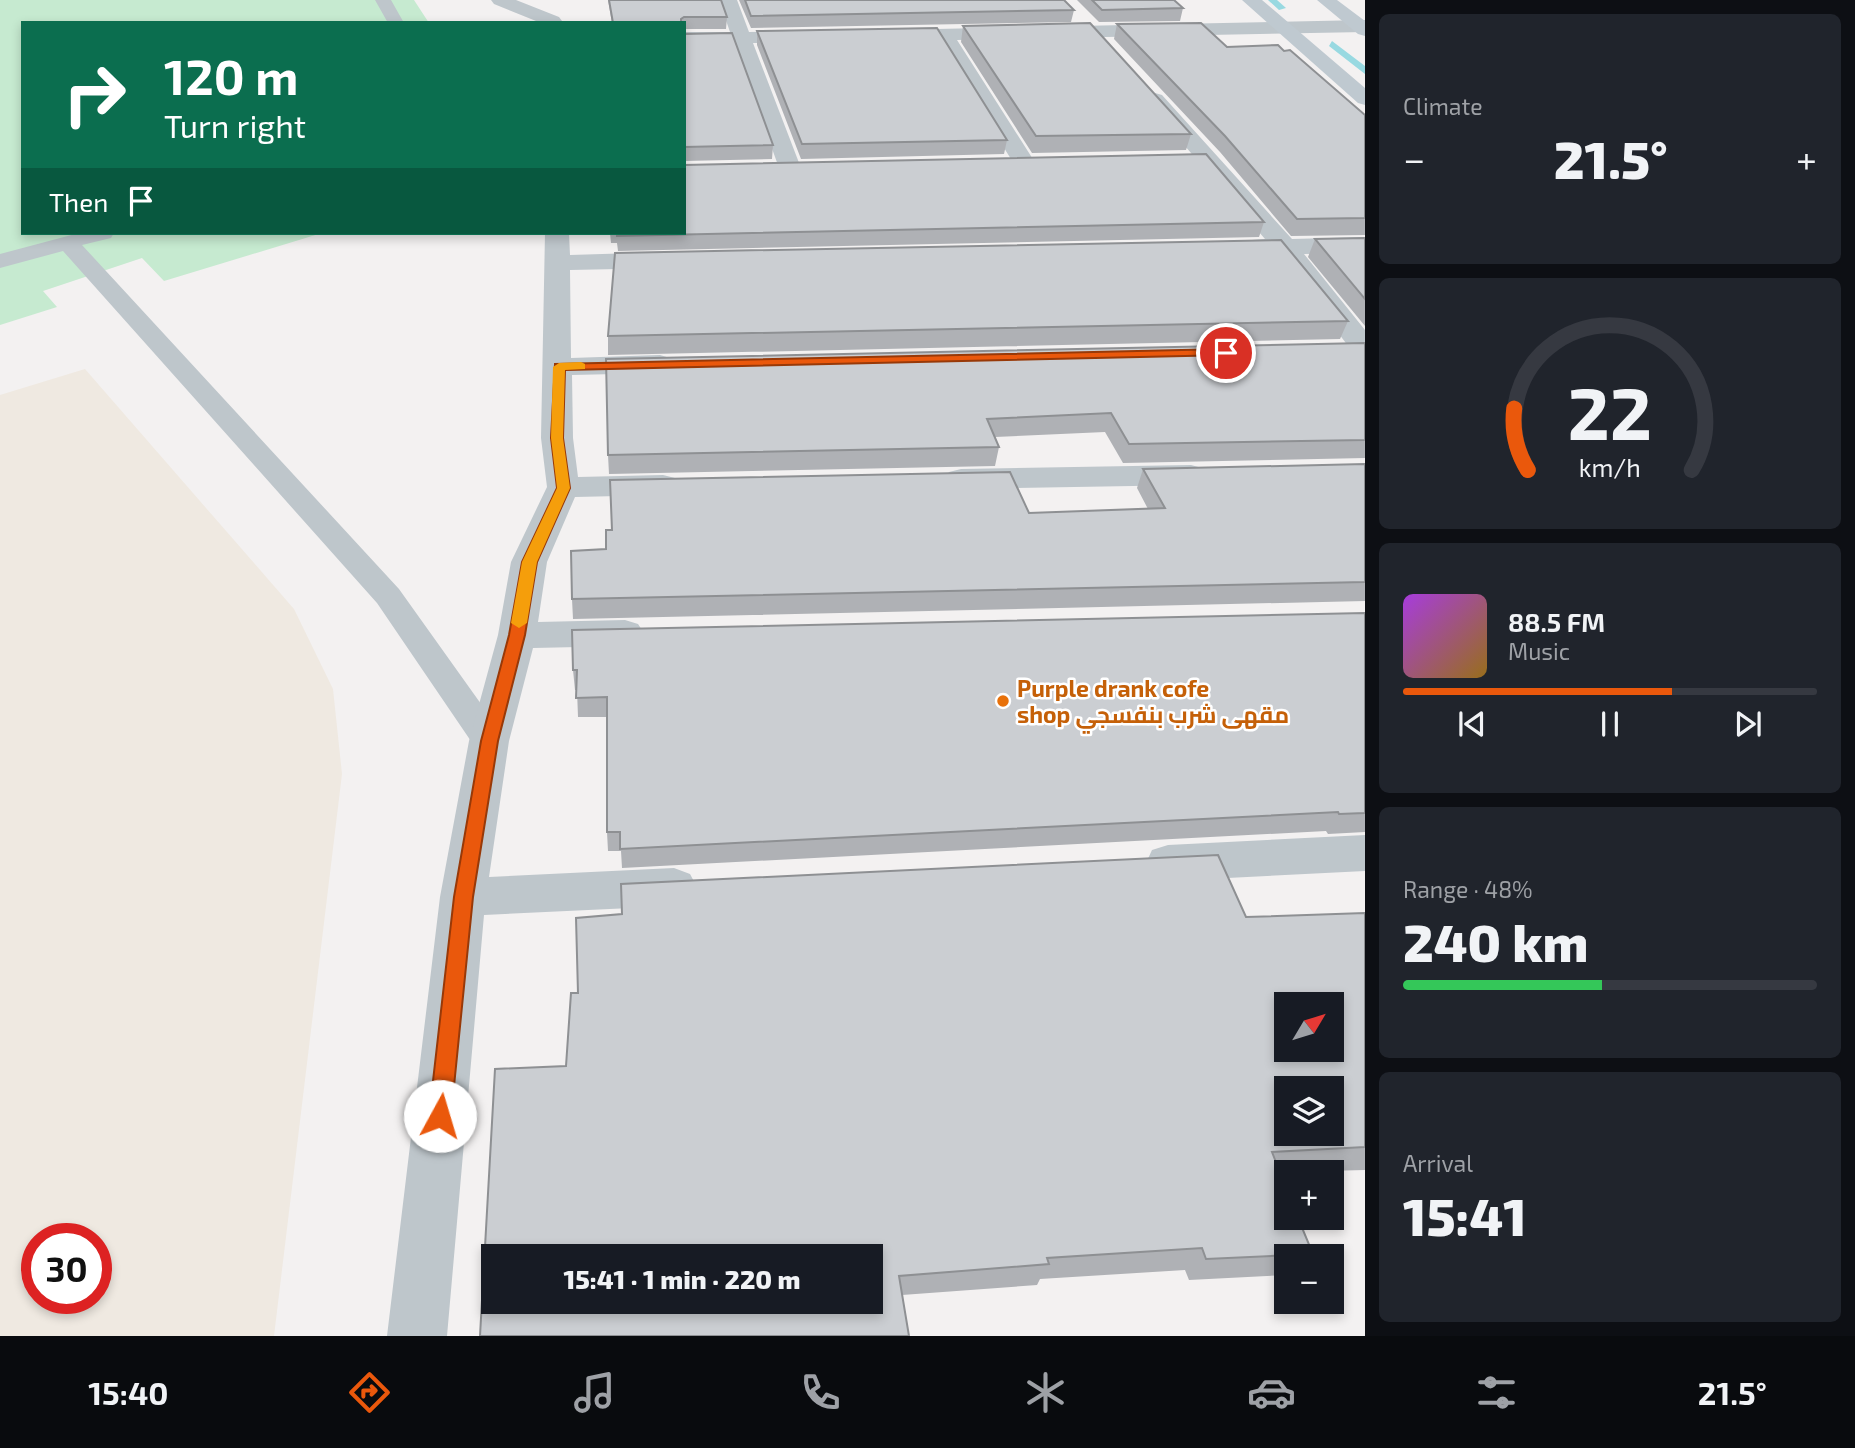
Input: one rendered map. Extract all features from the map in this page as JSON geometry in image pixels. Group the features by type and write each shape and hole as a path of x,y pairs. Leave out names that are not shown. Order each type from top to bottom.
{"main road":[{"path":"1251,0 1365,99"},
{"path":"1326,0 1364,28"}],"street":[{"path":"500,0 551,21"},
{"path":"553,21 554,0"},
{"path":"728,0 790,168"},
{"path":"1071,8 1113,52"},
{"path":"864,36 1284,27 1364,28"},
{"path":"944,35 1025,164"},
{"path":"686,38 824,37"},
{"path":"1139,81 1285,246 1356,350"},
{"path":"1184,160 1210,159"},
{"path":"998,164 1052,163"},
{"path":"764,168 818,167"},
{"path":"1215,248 1365,245"},
{"path":"417,1336 463,897 489,741 517,635 529,562 563,488 557,438 557,248 697,260"},
{"path":"559,367 684,364"},
{"path":"936,480 1227,474"},
{"path":"563,488 688,485"},
{"path":"517,635 656,632"},
{"path":"1129,864 1365,853"},
{"path":"463,897 713,885"}],"lane":[{"path":"383,0 395,21"},
{"path":"0,261 97,235"},
{"path":"69,244 388,596 489,741"}],"green space":[{"path":"0,0 414,0 428,21 21,21 21,235 315,235 164,281 142,258 43,291 57,307 0,325"}],"sand":[{"path":"85,369 294,609 333,689 342,774 274,1336 0,1336 0,395"}],"building":[{"path":"609,0 721,0 727,17 684,17 681,21 613,21"},
{"path":"745,0 1064,0 1074,10 751,16"},
{"path":"1092,0 1174,0 1183,8 1102,10"},
{"path":"1090,23 1191,134 1036,136 963,26"},
{"path":"1201,23 1227,47 1278,45 1284,51 1290,50 1365,115 1365,218 1297,219 1225,136 1117,24"},
{"path":"937,28 1007,140 802,144 757,31"},
{"path":"732,33 773,145 686,147 686,34"},
{"path":"1206,154 1264,222 686,235 686,165"},
{"path":"1365,238 1365,299 1315,239"},
{"path":"1281,240 1348,321 608,336 615,253"},
{"path":"1365,343 1365,440 1129,444 1111,413 987,419 999,447 608,455 606,359"},
{"path":"1365,464 1365,582 572,599 571,551 606,549 606,530 612,530 610,480 1010,472 1029,513 1165,508 1143,469"},
{"path":"1365,613 1365,813 1338,812 620,849 620,832 607,832 607,697 576,698 577,670 573,670 572,630"},
{"path":"1218,855 1246,917 1365,913 1365,1147 1272,1152 1275,1160 1274,1230 1303,1230 1309,1244 1274,1244 1274,1256 1206,1259 1202,1248 1047,1258 1049,1264 899,1276 909,1336 480,1336 481,1314 883,1314 883,1244 485,1244 495,1069 566,1066 571,993 578,993 576,918 622,914 621,884"}],"waterway":[{"path":"1272,0 1282,8"},
{"path":"1332,44 1365,71"}],"slow traffic":[{"path":"519,623 529,562 563,488 557,438 559,367 581,366"}],"place":[{"name":"Purple drank cofe shop مقهى شرب بنفسجي","path":"1003,701"}],"route":[{"path":"440,1116 463,897 489,741 517,635 529,562 563,488 557,438 559,367 1226,353"}]}
